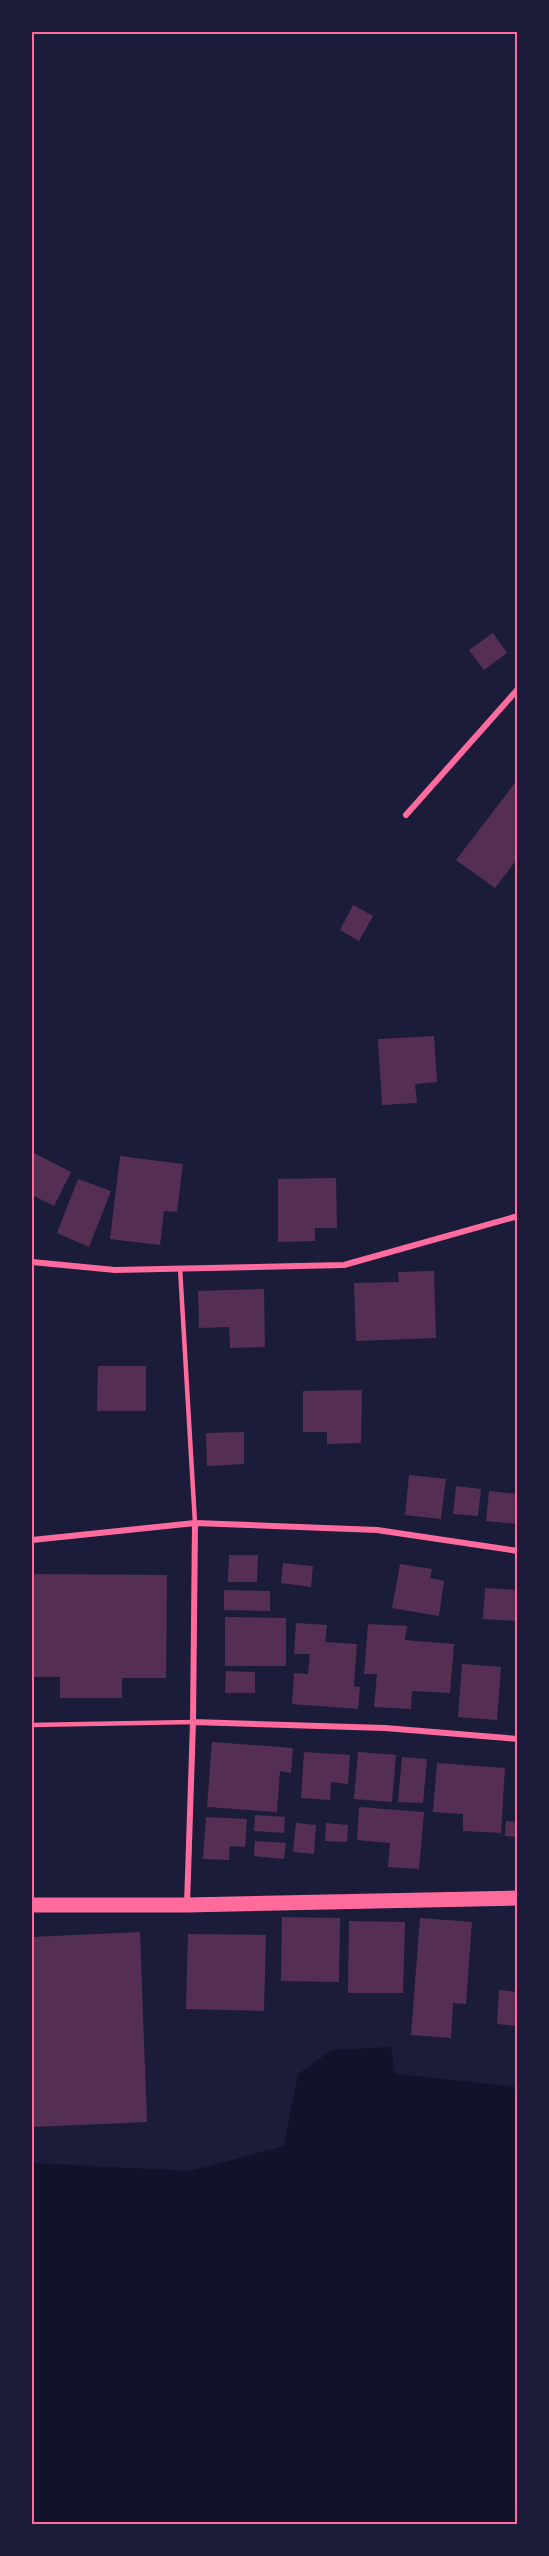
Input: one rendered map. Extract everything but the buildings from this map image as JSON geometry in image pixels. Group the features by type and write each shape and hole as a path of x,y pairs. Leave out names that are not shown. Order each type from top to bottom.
{"main road":[{"path":"32,1905 187,1905 518,1898"}],"street":[{"path":"406,815 518,689"},
{"path":"32,1262 115,1270 344,1265 518,1216"},
{"path":"32,1540 195,1523 377,1530 518,1551"},
{"path":"187,1905 193,1722 195,1523"},
{"path":"193,1722 385,1728 518,1739"}],"lane":[{"path":"180,1268 195,1523"},
{"path":"32,1725 193,1722"}],"shaded area":[{"path":"391,2047 395,2074 517,2087 517,2524 32,2524 32,2163 191,2171 284,2146 298,2074 332,2050"}]}
